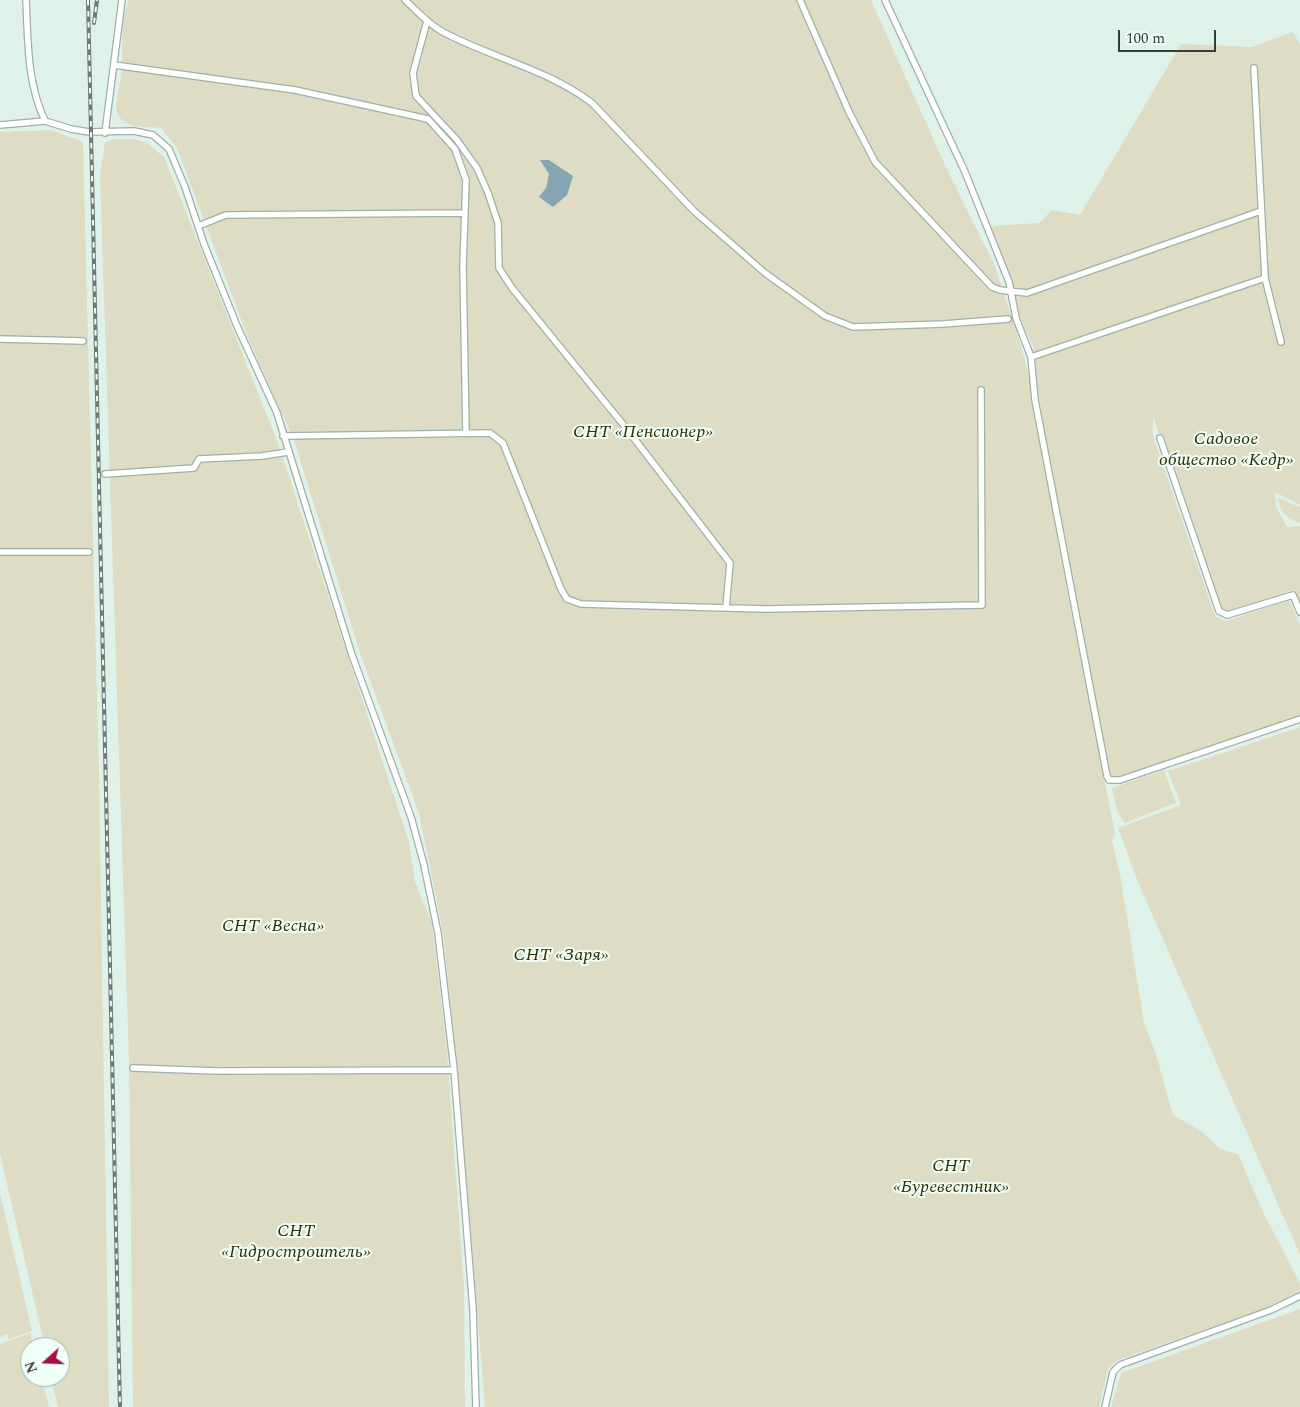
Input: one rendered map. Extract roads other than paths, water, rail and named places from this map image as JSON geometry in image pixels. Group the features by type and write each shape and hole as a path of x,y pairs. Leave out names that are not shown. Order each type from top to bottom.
{"street":[{"path":"26,0 32,78 37,103 45,121"},
{"path":"106,133 122,0"},
{"path":"404,0 427,21 443,32 555,79 575,90 592,103 694,211 765,273 825,316 852,327 944,324 1008,319"},
{"path":"800,0 849,112 875,162 992,287 1009,292 1027,293 1261,211"},
{"path":"885,0 966,172 1009,282 1009,292 1016,318 1032,357 1035,400 1109,780 1120,780 1300,719"},
{"path":"427,21 413,73 416,96 457,140 477,168 498,223 499,268 518,296 626,428 730,563 726,608"},
{"path":"114,65 294,90 428,119 454,149 466,180 463,266 466,433"},
{"path":"1254,68 1265,278 1281,342"},
{"path":"0,125 45,121 71,130 106,133 134,131 153,136 169,149 186,187 198,226 237,326 277,413 352,655 411,817 422,855 438,933 454,1070 473,1309 476,1407"},
{"path":"198,226 226,215 465,212"},
{"path":"1032,357 1265,278"},
{"path":"0,339 83,341"},
{"path":"283,436 490,433 503,443 567,599 581,604 726,608 982,605 981,390"},
{"path":"1160,438 1219,611 1226,615 1293,595 1300,612"},
{"path":"105,474 194,468 199,458 262,456 288,452"},
{"path":"0,552 89,552"},
{"path":"133,1068 217,1071 454,1070"},
{"path":"1105,1407 1113,1372 1120,1365 1271,1310 1300,1296"}],"water":[{"path":"540,160 549,160 573,176 567,195 553,207 539,197 546,188 549,174"}],"railway":[{"path":"88,0 120,1407"},
{"path":"94,23 97,0"}],"park label":[{"name":"СНТ «Пенсионер»","path":"643,433"},
{"name":"Садовое общество «Кедр»","path":"1226,450"},
{"name":"СНТ «Весна»","path":"273,927"},
{"name":"СНТ «Заря»","path":"561,956"},
{"name":"СНТ «Буревестник»","path":"951,1177"},
{"name":"СНТ «Гидростроитель»","path":"296,1242"}]}
